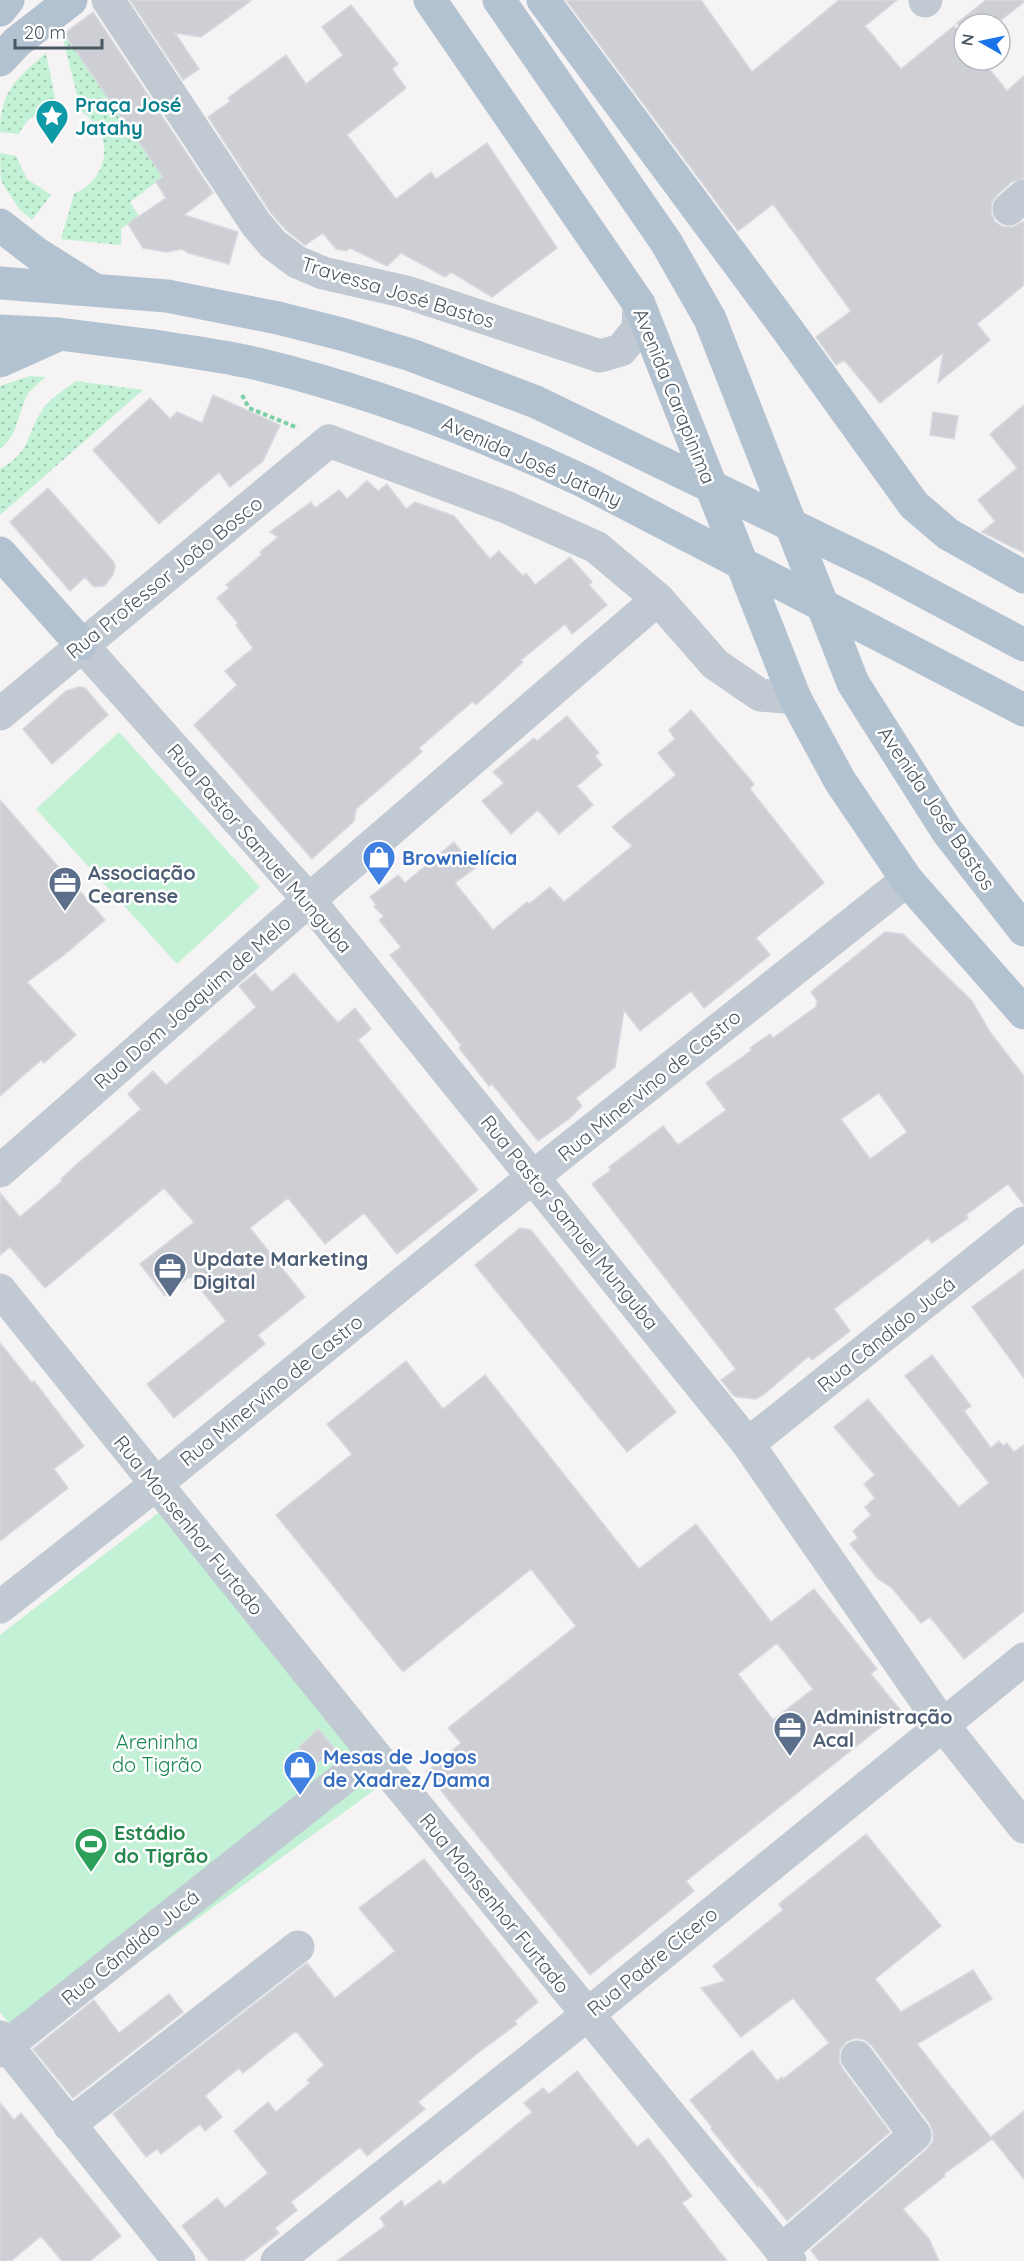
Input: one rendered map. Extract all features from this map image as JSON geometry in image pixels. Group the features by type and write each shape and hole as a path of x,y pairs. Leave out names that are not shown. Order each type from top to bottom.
{"main road":[{"path":"0,10 8,0"},
{"path":"0,60 17,42 71,0"},
{"name":"Avenida Carapinima","path":"430,0 639,304 795,698"},
{"name":"Avenida José Bastos","path":"499,0 666,242 710,319 853,683 947,831 1024,930"},
{"path":"543,0 788,329 914,505 948,534 1024,577"},
{"path":"0,225 36,253 95,289"},
{"path":"0,283 167,296 345,334 411,355 536,402 876,566 1024,645"},
{"name":"Avenida José Jatahy","path":"0,331 59,334 154,346 256,364 341,386 434,417 509,446 593,486 1024,710"},
{"path":"0,361 59,334"},
{"path":"0,553 81,644"},
{"path":"795,698 840,781 907,880 1024,1013"}],"street":[{"name":"Travessa José Bastos","path":"108,0 256,224 273,244 297,262 323,273 406,292 600,356 621,350 638,329 639,304"},
{"path":"329,441 506,507 596,547 658,599 715,664 760,695 795,698"},
{"name":"Rua Professor João Bosco","path":"0,714 81,644 329,441"},
{"name":"Rua Dom Joaquim de Melo","path":"0,1171 309,900 658,599"},
{"name":"Rua Pastor Samuel Munguba","path":"81,644 309,900 748,1444 942,1724 1024,1827"},
{"name":"Rua Minervino de Castro","path":"0,1607 155,1485 534,1176 907,880"},
{"name":"Rua Cândido Jucá","path":"748,1444 1024,1223"},
{"name":"Rua Monsenhor Furtado","path":"0,1290 155,1485 785,2256"},
{"name":"Rua Padre Cícero","path":"278,2261 587,2015 1024,1659"},
{"name":"Rua Cândido Jucá","path":"2,2045 374,1754"},
{"path":"69,2125 297,1947"},
{"path":"2,2045 179,2261"},
{"path":"785,2256 915,2135 856,2057"}],"path":[{"path":"242,395 249,408 329,441"}],"green space":[{"path":"64,34 163,177 130,202 139,216 121,229 121,245 61,239 74,194 95,177 104,155 99,131 92,120 81,111 62,35"},
{"path":"46,53 57,108 34,115 19,134 0,132 3,106 12,86"},
{"path":"0,153 16,156 27,179 51,195 32,220 19,209 1,181"},
{"path":"30,376 46,377 28,395 11,437 0,449 0,386"},
{"path":"76,381 143,390 0,515 0,469 19,455 46,405"},
{"path":"119,732 260,887 177,964 36,809"},
{"name":"Estádio do Tigrão","path":"167,1506 380,1786 25,2044 0,2012 0,1635"}],"building":[{"path":"130,0 252,0 201,37 175,33 199,69 183,80"},
{"path":"566,0 701,0 752,72 839,0 897,0 865,26 901,69 952,28 952,72 992,72 1007,91 1024,76 1024,178 1012,182 997,195 992,202 991,212 995,222 1003,227 1013,227 1024,221 1024,285 977,324 990,340 938,383 943,353 880,403 844,360 836,365 816,337 851,311 773,204 738,231"},
{"path":"986,0 1024,0 1011,12 971,12"},
{"path":"351,5 398,64 392,69 406,88 347,135 396,199 431,172 436,179 487,143 557,248 492,297 451,272 445,277 401,253 387,266 350,248 346,251 336,249 323,233 305,245 286,230 271,213 208,117 231,101 228,98 286,55 306,84 343,55 322,27"},
{"path":"93,12 213,193 184,215 238,232 229,264 188,253 182,249 167,252 143,248 128,224 166,198 156,182 163,177 64,34"},
{"path":"213,395 280,425 263,461 230,487 219,472 159,524 93,450 150,398 170,419 177,412 202,423"},
{"path":"1024,405 1024,553 982,532 995,521 978,500 1017,468 990,434"},
{"path":"933,412 958,416 954,439 930,435"},
{"path":"367,481 378,491 387,484 406,509 415,502 454,516 490,559 499,551 523,576 526,573 535,585 570,557 592,582 589,585 607,605 572,634 565,624 521,660 523,662 476,705 473,701 419,748 422,752 356,809 354,821 312,859 194,725 237,685 225,671 253,648 236,625 238,623 217,598 229,588 226,585 278,537 270,532 311,502 315,508 339,490 347,499"},
{"path":"48,488 113,561 115,566 113,575 104,586 94,587 85,577 70,591 10,522"},
{"path":"79,687 85,688 108,715 52,764 23,729 66,691"},
{"path":"691,710 754,784 750,789 824,883 756,938 770,955 704,1008 691,991 640,1031 624,1010 615,1067 576,1098 582,1106 570,1118 538,1141 492,1084 489,1086 459,1048 461,1045 390,955 401,947 379,920 384,916 374,907 376,905 370,897 398,875 405,883 454,842 475,868 455,883 493,930 527,902 529,904 550,887 564,902 632,846 612,827 676,775 658,753 675,739 669,730"},
{"path":"567,716 599,753 595,756 602,765 577,786 593,805 559,834 538,810 511,834 482,801 504,783 493,772 534,738 537,741"},
{"path":"0,800 105,920 64,955 27,982 76,1035 44,1063 41,1060 0,1096"},
{"path":"885,932 903,934 972,1001 990,1032 1024,1076 1024,1205 1008,1184 966,1215 968,1218 932,1243 928,1238 834,1309 850,1331 812,1360 809,1356 763,1395 756,1399 738,1397 734,1396 721,1380 736,1369 592,1184 611,1170 609,1167 663,1126 678,1145 726,1110 706,1083 770,1034 773,1038 817,1006 818,1002 811,992","holes":["879,1093 907,1132 870,1159 841,1119"]},
{"path":"255,973 272,992 294,973 338,1023 355,1008 371,1029 358,1040 478,1190 397,1254 364,1213 325,1244 288,1198 250,1228 305,1297 258,1335 265,1344 174,1418 147,1384 226,1321 190,1276 165,1296 140,1264 194,1222 164,1188 45,1288 10,1247 0,1255 0,1193 20,1217 62,1181 61,1179 76,1165 141,1109 128,1094 153,1071 166,1085 256,1007 239,986"},
{"path":"520,1228 531,1230 676,1412 627,1452 475,1265"},
{"path":"1024,1269 1024,1378 972,1307"},
{"path":"0,1343 32,1383 34,1381 84,1446 54,1469 68,1488 0,1541"},
{"path":"932,1355 971,1406 964,1411 991,1448 999,1441 1003,1446 1007,1443 1014,1452 1024,1445 1024,1611 964,1659 930,1617 921,1623 892,1588 877,1578 850,1544 858,1538 853,1531 871,1515 865,1507 875,1498 864,1484 875,1475 834,1427 868,1399 959,1507 989,1483 905,1376"},
{"path":"406,1361 443,1409 485,1375 639,1569 696,1524 771,1622 814,1589 877,1669 871,1674 901,1711 686,1881 694,1891 590,1975 426,1772 461,1743 448,1728 576,1626 531,1569 403,1672 276,1515 352,1454 327,1424","holes":["777,1643 813,1689 773,1720 738,1674"]},
{"path":"318,1729 335,1749 314,1766 299,1747"},
{"path":"866,1834 941,1926 875,1979 901,2012 973,1970 992,1999 917,2044 992,2139 944,2174 945,2176 903,2209 929,2239 939,2261 819,2261 811,2250 927,2149 933,2141 930,2124 872,2046 865,2040 855,2038 846,2042 840,2050 839,2060 842,2068 890,2132 787,2221 690,2100 752,2050 777,2081 782,2077 783,2079 829,2043 793,1998 741,2037 701,1988 725,1981 713,1966 783,1910 779,1904"},
{"path":"424,1859 538,2002 515,2021 517,2024 418,2102 425,2109 367,2156 360,2147 291,2202 297,2210 275,2228 279,2233 243,2261 209,2261 182,2226 217,2198 225,2208 268,2173 234,2131 268,2102 276,2112 310,2083 307,2080 324,2065 296,2031 243,2073 239,2068 205,2096 222,2117 205,2131 200,2124 161,2154 157,2149 146,2157 113,2114 307,1963 335,1998 395,1951 359,1908"},
{"path":"169,1994 183,2012 73,2098 33,2049 94,2000 119,2033"},
{"path":"577,2071 637,2147 648,2138 664,2158 692,2196 682,2203 727,2261 337,2261 385,2226 380,2218 402,2200 404,2207 440,2180 443,2185 532,2112 524,2103 543,2088 549,2094"},
{"path":"0,2103 14,2120 21,2113 121,2236 90,2261 62,2261 41,2236 11,2261 0,2261"},
{"path":"1024,2111 1024,2179 991,2137"}],"place":[{"name":"Praça José Jatahy","path":"52,145"},
{"name":"Brownielícia","path":"379,886"},
{"name":"Associação Cearense","path":"65,912"},
{"name":"Update Marketing Digital","path":"170,1298"},
{"name":"Administração Acal","path":"790,1757"},
{"name":"Mesas de Jogos de Xadrez/Dama","path":"300,1796"},
{"name":"Estádio do Tigrão","path":"91,1873"}],"park label":[{"name":"Areninha do Tigrão","path":"157,1752"}]}
